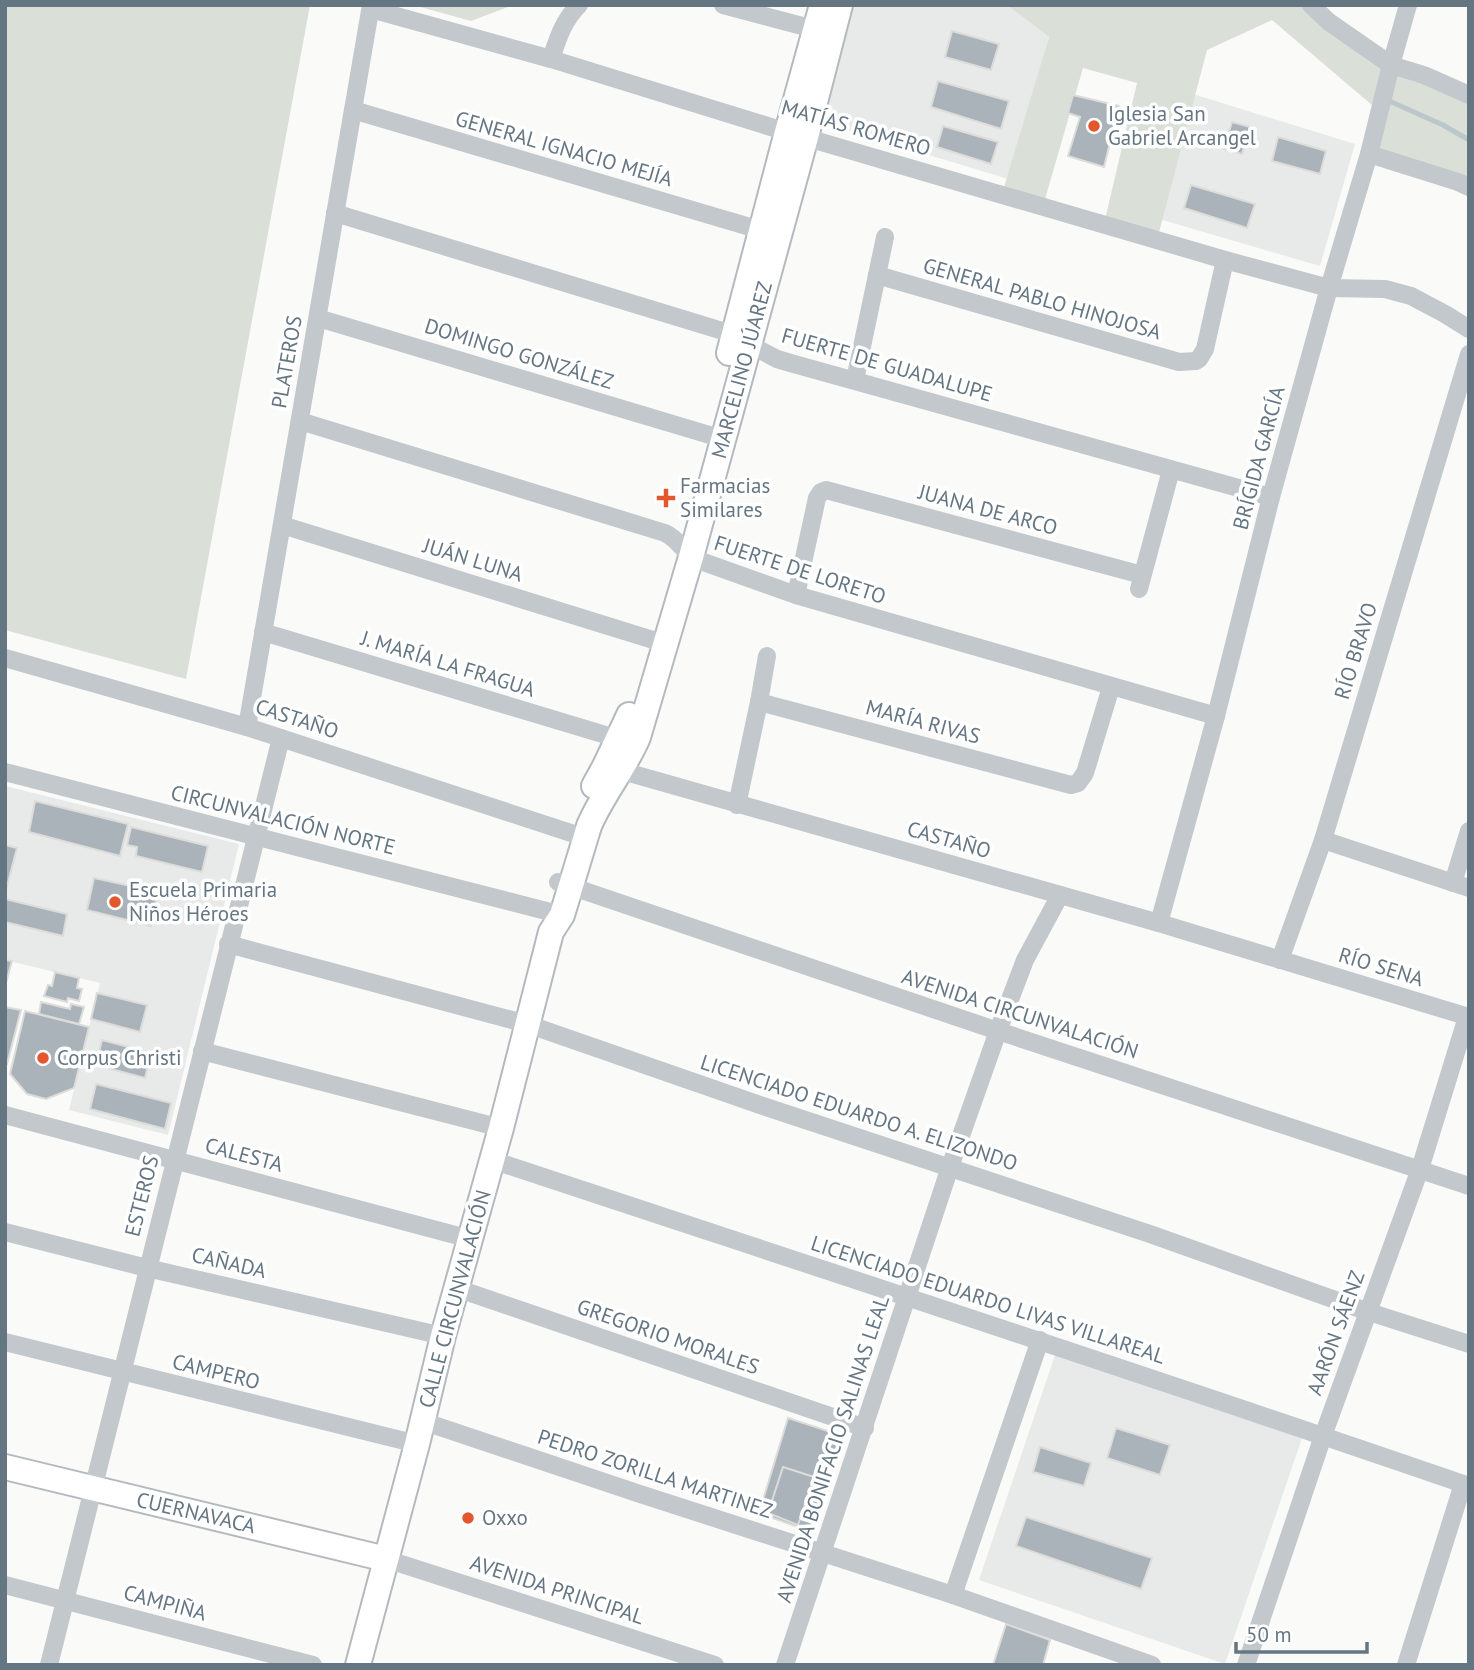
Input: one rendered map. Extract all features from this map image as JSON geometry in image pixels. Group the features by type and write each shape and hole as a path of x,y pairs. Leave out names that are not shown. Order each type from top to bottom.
{"street":[{"path":"551,59 562,27 579,5"},
{"path":"723,5 824,32"},
{"name":"MARCELINO JÚAREZ","path":"822,5 824,32"},
{"name":"MARCELINO JÚAREZ","path":"613,769 627,741 631,709 659,641 824,32 840,5"},
{"name":"BRÍGIDA GARCÍA","path":"1159,923 1216,716 1271,497 1369,154 1408,5"},
{"path":"1314,6 1329,22 1391,65 1424,75 1469,95"},
{"name":"MATÍAS ROMERO","path":"371,7 1225,260 1329,288 1385,289 1411,296 1469,329"},
{"name":"PLATEROS","path":"247,727 371,7"},
{"name":"GENERAL IGNACIO MEJÍA","path":"353,110 770,233"},
{"path":"1369,154 1469,187"},
{"name":"FUERTE DE GUADALUPE","path":"335,214 742,339 777,359 1271,497"},
{"path":"855,380 886,237"},
{"name":"GENERAL PABLO HINOJOSA","path":"877,275 1179,362 1188,362 1199,359 1205,349 1225,260"},
{"name":"DOMINGO GONZÁLEZ","path":"318,318 715,437"},
{"name":"RÍO BRAVO","path":"1280,960 1323,840 1469,354"},
{"name":"FUERTE DE LORETO","path":"300,421 655,530 673,537 706,564 796,595 1216,716"},
{"name":"JUANA DE ARCO","path":"796,595 817,498 826,490 1141,582 1171,470"},
{"name":"JUÁN LUNA","path":"282,526 659,641"},
{"name":"J. MARÍA LA FRAGUA","path":"263,632 627,741"},
{"path":"737,805 767,656"},
{"name":"CASTAÑO","path":"5,658 247,727 571,833"},
{"name":"MARÍA RIVAS","path":"759,702 1071,785 1078,783 1085,773 1111,687"},
{"name":"ESTEROS","path":"49,1665 281,738"},
{"name":"CASTAÑO","path":"613,769 1159,923 1280,960"},
{"name":"CALLE CIRCUNVALACIÓN","path":"358,1665 564,884 571,833 583,805 613,769"},
{"name":"CALLE CIRCUNVALACIÓN","path":"564,884 613,769"},
{"name":"CIRCUNVALACIÓN NORTE","path":"5,772 256,836 554,920"},
{"path":"1323,840 1461,885 1469,831"},
{"name":"AVENIDA CIRCUNVALACIÓN","path":"564,884 1469,1186"},
{"name":"AVENIDA BONIFACIO SALINAS LEAL","path":"785,1665 950,1167 998,1031 1025,960 1060,895"},
{"name":"LICENCIADO EDUARDO A. ELIZONDO","path":"228,944 527,1024 1469,1344"},
{"name":"RÍO SENA","path":"1280,960 1468,1017"},
{"name":"AARÓN SÁENZ","path":"1246,1665 1323,1436 1420,1169 1468,1017"},
{"path":"202,1051 501,1128"},
{"name":"CALESTA","path":"5,1115 470,1239"},
{"name":"LICENCIADO EDUARDO LIVAS VILLAREAL","path":"492,1160 1040,1340 1466,1485"},
{"name":"CAÑADA","path":"5,1232 147,1268 443,1336"},
{"name":"GREGORIO MORALES","path":"456,1288 865,1428"},
{"path":"953,1595 1040,1340"},
{"name":"CAMPERO","path":"5,1342 277,1410 419,1432"},
{"name":"PEDRO ZORILLA MARTINEZ","path":"419,1432 953,1595 1152,1665"},
{"name":"CUERNAVACA","path":"5,1467 386,1559"},
{"path":"1406,1665 1466,1485"},
{"name":"AVENIDA PRINCIPAL","path":"386,1559 715,1665"},
{"name":"CAMPIÑA","path":"5,1585 313,1665"}],"shaded area":[{"path":"5,5 310,5 186,679 5,630"},
{"path":"413,5 513,5 471,21"},
{"path":"854,5 1007,5 1049,37 1008,179 820,122"},
{"path":"1007,5 1314,5 1391,65 1469,95 1469,187 1369,154 1379,111 1272,20 1207,50 1157,240 1104,224 1137,83 1083,68 1043,206 1002,194 1049,37"},
{"path":"1193,94 1355,144 1320,266 1159,219"},
{"name":"Escuela Primaria Niños Héroes","path":"5,786 239,844 168,1135 69,1110 100,983 5,960"},
{"path":"1055,1355 1302,1438 1225,1664 979,1580"}],"building":[{"path":"952,31 999,44 991,70 945,57"},
{"path":"938,81 1009,101 1001,129 931,107"},
{"path":"1073,95 1119,106 1104,167 1068,156 1080,117 1068,113"},
{"path":"1232,122 1250,127 1242,154 1224,149"},
{"path":"943,126 998,142 991,164 937,147"},
{"path":"1278,137 1326,151 1320,174 1272,161"},
{"path":"1191,185 1255,204 1247,228 1184,208"},
{"path":"35,801 128,824 120,856 29,832"},
{"path":"131,827 208,846 202,872 136,856 137,847 127,845"},
{"path":"5,845 17,848 5,894"},
{"path":"94,878 158,892 151,926 87,910"},
{"path":"5,899 67,914 63,936 5,922"},
{"path":"5,960 12,961 5,987"},
{"path":"55,972 79,978 77,988 82,989 79,1001 68,998 67,1002 44,996 48,985 52,986"},
{"path":"97,993 147,1005 140,1032 91,1019"},
{"path":"41,1002 70,1009 71,1004 84,1007 79,1024 39,1014"},
{"path":"5,1007 21,1010 7,1064 5,1064"},
{"path":"25,1011 89,1027 74,1088 46,1099 27,1094 10,1074"},
{"path":"102,1040 151,1053 145,1078 96,1065"},
{"path":"96,1084 171,1103 165,1129 90,1109"},
{"path":"788,1418 834,1433 839,1441 810,1528 806,1530 759,1513"},
{"path":"1116,1428 1170,1445 1160,1475 1107,1458"},
{"path":"1040,1447 1091,1463 1084,1486 1033,1472"},
{"path":"783,1467 814,1477 798,1525 768,1513"},
{"path":"1026,1517 1152,1558 1141,1589 1016,1546"},
{"path":"1006,1624 1050,1640 1043,1665 993,1665"}],"waterway":[{"path":"1387,100 1469,140"}],"place":[{"name":"Iglesia San Gabriel Arcangel","path":"1094,126"},
{"name":"Farmacias Similares","path":"666,498"},
{"name":"Escuela Primaria Niños Héroes","path":"115,902"},
{"name":"Corpus Christi","path":"43,1058"},
{"name":"Oxxo","path":"468,1518"}]}
